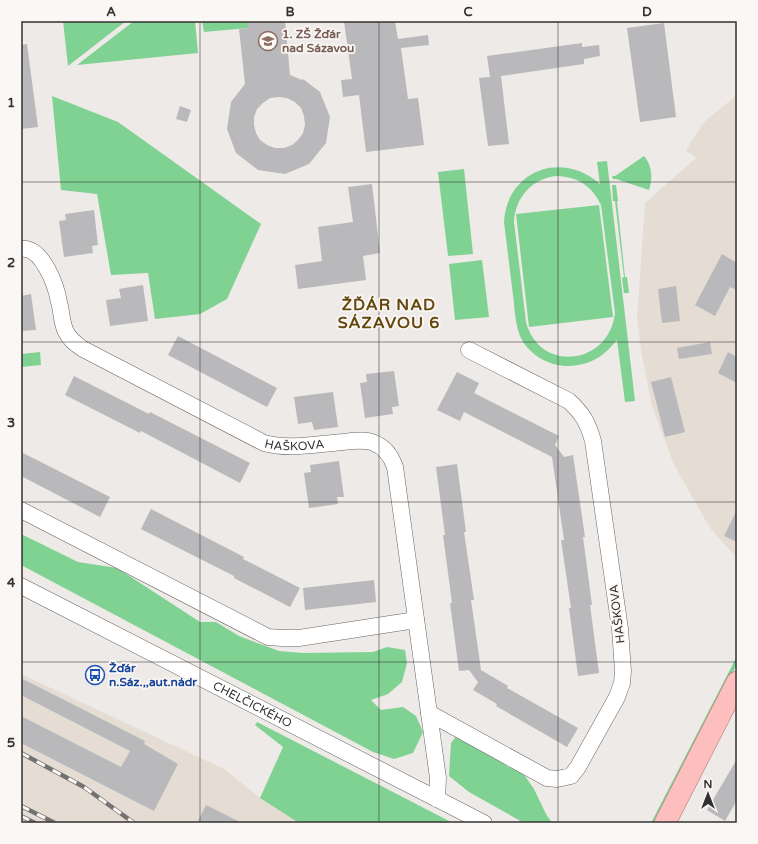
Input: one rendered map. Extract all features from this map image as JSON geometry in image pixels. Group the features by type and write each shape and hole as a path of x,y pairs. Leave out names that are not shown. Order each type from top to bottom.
{"main road":[{"path":"665,823 737,682"}],"street":[{"name":"HAŠKOVA","path":"21,249 25,248 34,252 40,258 51,277 59,301 62,321 66,332 72,341 83,350 264,443 274,446 286,446 359,441 372,442 382,447 392,458 395,467 438,778 437,799"},
{"name":"HAŠKOVA","path":"429,713 547,778 557,779 571,776 578,767 617,697 622,683 623,671 620,629 590,427 582,414 569,401 468,350"},
{"path":"21,510 268,637 299,638 416,620"},
{"name":"CHELČICKÉHO","path":"21,586 484,823"}],"shaded area":[{"path":"737,95 737,558 710,528 674,465 652,406 641,350 637,318 645,203 696,158 686,150 704,122"},
{"path":"21,674 224,769 260,798 299,823 21,823"}],"green space":[{"path":"63,21 126,21 68,66"},
{"path":"134,21 195,21 198,53 77,65"},
{"path":"202,21 248,21 248,28 204,32"},
{"path":"52,96 118,122 261,224 227,299 200,314 155,319 148,273 111,275 97,194 61,190"},
{"path":"644,156 649,164 651,172 649,190 613,179 612,176 615,176"},
{"path":"607,161 635,401 625,402 617,340 607,351 590,362 561,366 548,362 530,351 522,340 518,330 516,318 504,222 507,204 515,189 526,178 539,171 554,167 569,168 585,174 600,184 597,162","holes":["557,176 565,177 584,184 589,188 601,205 615,313 610,331 600,344 588,353 573,356 558,356 545,350 533,338 526,322 514,222 515,213 521,197 526,191 533,185 548,178"]},
{"path":"464,169 473,254 448,256 438,172"},
{"path":"612,185 616,185 625,277 627,277 629,293 624,293 622,278 624,277"},
{"path":"599,205 613,317 529,327 516,214"},
{"path":"482,260 489,317 455,320 449,264"},
{"path":"40,352 41,365 21,367 21,354"},
{"path":"21,534 78,562 117,568 200,622 216,622 239,636 279,651 303,653 373,652 387,647 405,650 407,663 402,682 388,694 371,700 381,710 403,707 416,716 423,732 413,753 394,759 373,752 21,565"},
{"path":"737,656 737,664 656,823 651,823"},
{"path":"257,722 453,823 299,823 260,798 283,747 255,725"},
{"path":"457,735 495,756 508,767 520,769 534,789 552,823 524,823 469,792 449,776 451,743"}],"building":[{"path":"248,21 285,21 290,75 302,80 303,79 320,92 330,117 326,143 309,164 285,174 258,170 236,153 227,129 231,102 245,84 239,29 248,28","holes":["270,98 287,98 295,102 301,108 305,125 303,133 292,145 284,148 275,148 260,140 256,133 254,117 257,109"]},
{"path":"344,21 395,21 398,39 428,35 429,45 401,48 408,99 418,98 424,145 366,152 359,95 343,97 341,80 352,79"},
{"path":"664,23 676,117 640,122 627,28"},
{"path":"582,43 582,47 599,45 600,56 584,59 584,64 501,76 509,144 488,146 479,78 490,77 487,56"},
{"path":"27,44 38,127 21,129 21,45"},
{"path":"180,106 191,110 187,122 176,119"},
{"path":"372,184 380,253 363,256 366,280 298,289 295,265 322,261 318,227 353,222 348,187"},
{"path":"94,210 98,245 92,246 93,253 64,257 59,221 66,220 65,214"},
{"path":"722,254 737,263 737,290 730,287 715,316 695,305"},
{"path":"143,285 148,321 110,326 106,300 121,298 119,289"},
{"path":"676,286 680,321 662,323 658,289"},
{"path":"31,294 36,330 21,331 21,296"},
{"path":"178,336 277,388 267,407 168,355"},
{"path":"710,342 712,354 679,359 677,348"},
{"path":"728,352 737,357 737,383 718,373"},
{"path":"394,371 399,406 392,407 393,414 365,418 360,383 367,382 366,374"},
{"path":"457,372 479,383 474,393 559,436 555,445 564,457 573,455 585,537 583,537 599,673 578,676 569,608 571,608 561,540 564,540 552,457 464,412 460,421 437,410"},
{"path":"74,376 149,414 150,412 250,463 240,483 141,431 140,433 65,395"},
{"path":"671,377 685,432 665,437 651,382"},
{"path":"333,392 338,427 314,430 312,422 298,424 294,397"},
{"path":"21,452 110,497 100,517 21,476"},
{"path":"339,461 344,497 337,497 338,504 309,508 304,473 311,472 310,465"},
{"path":"457,464 466,532 464,532 474,600 471,600 481,670 508,686 507,688 578,728 567,747 496,706 497,704 473,690 478,682 469,670 459,671 443,535 445,535 436,467"},
{"path":"151,509 300,588 290,607 234,578 234,576 141,529"},
{"path":"737,510 737,542 724,536"},
{"path":"374,580 376,602 305,610 303,588"},
{"path":"21,678 145,741 144,744 178,764 154,811 21,743 21,716 121,767 130,751 21,695"},
{"path":"737,759 737,800 725,821 707,810"},
{"path":"206,805 242,823 197,823"}],"railway":[{"path":"21,753 84,787 134,823"},
{"path":"21,806 55,823"},
{"path":"21,816 35,823"}],"place":[{"name":"1. ZŠ Žďár nad Sázavou","path":"268,41"},
{"name":"Žďár n.Sáz.,,aut.nádr","path":"95,675"}],"district":[{"name":"ŽĎÁR NAD SÁZAVOU 6","path":"389,314"}]}
